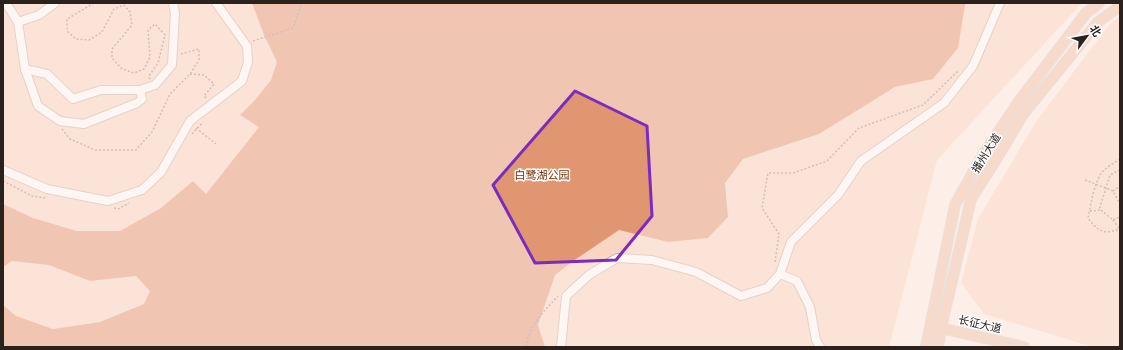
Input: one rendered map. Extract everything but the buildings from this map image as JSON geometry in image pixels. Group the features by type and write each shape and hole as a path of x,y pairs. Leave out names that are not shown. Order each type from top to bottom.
{"main road":[{"name":"播州大道","path":"926,347 955,205 981,158 1017,104 1086,13 1099,3"},
{"name":"播州大道","path":"938,347 941,328 971,199 996,161 1024,112 1098,22 1120,6"},
{"name":"长征大道","path":"930,325 1024,347"}],"lane":[{"path":"6,3 18,22 25,69 38,106 60,121 84,124 137,103 142,99 140,90"},
{"path":"18,22 39,16 55,3"},
{"path":"25,69 47,74 72,99 101,90 140,90 155,85 172,65 174,20 173,3"},
{"path":"3,170 47,189 108,201 142,190 161,172 190,121 242,81 248,62 247,46 216,3"},
{"path":"561,347 566,296 589,275 617,258 652,260 696,272 741,296 767,288 780,274 791,242 838,195 861,161 944,103 973,66 1000,3"},
{"path":"780,274 797,281 810,307 816,340 820,347"}],"path":[{"path":"94,3 67,19 67,31 76,39 89,40 102,32 114,9 124,5 130,12 132,25 112,49 112,58 122,69 134,74 144,69 150,57 148,30 155,24 166,35 158,63 149,76 151,86"},
{"path":"253,41 293,28 302,3"},
{"path":"775,262 778,234 762,208 768,173 793,173 826,161 859,128 923,105 959,70"},
{"path":"190,74 204,75 214,84 204,96 211,104"},
{"path":"192,135 196,128 206,119"},
{"path":"190,121 196,128 216,144"},
{"path":"1090,211 1100,210 1113,220 1120,228 1111,233 1095,227 1088,218 1097,184 1102,173 1120,159"},
{"path":"1100,210 1100,203 1110,175 1120,170"},
{"path":"3,180 32,196 48,198"},
{"path":"1085,180 1113,191 1120,204"},
{"path":"1113,191 1120,186"},
{"path":"110,207 118,209 130,203"},
{"path":"1113,220 1120,217"},
{"path":"526,347 527,339 533,324 560,294 559,302"},
{"path":"1119,347 1120,340"}],"highlighted area":[{"path":"575,91 647,126 652,216 616,260 535,263 493,185"}],"green space":[{"name":"白鹭湖公园","path":"3,3 1082,3 937,160 889,347 3,347"},
{"path":"1120,16 1120,347 1093,347 984,314 961,283 978,219 1035,123 1109,25"}],"shaded area":[{"name":"白鹭湖公园","path":"252,3 967,3 965,5 958,48 933,79 895,87 819,134 743,159 725,183 728,217 708,238 668,242 619,230 555,275 538,325 545,347 3,347 3,305 16,316 53,329 100,322 144,304 150,291 136,276 90,281 49,265 12,261 3,267 3,204 33,218 77,231 120,231 161,208 193,181 206,194 259,127 240,115 255,100 271,80 277,62 264,35"}]}
